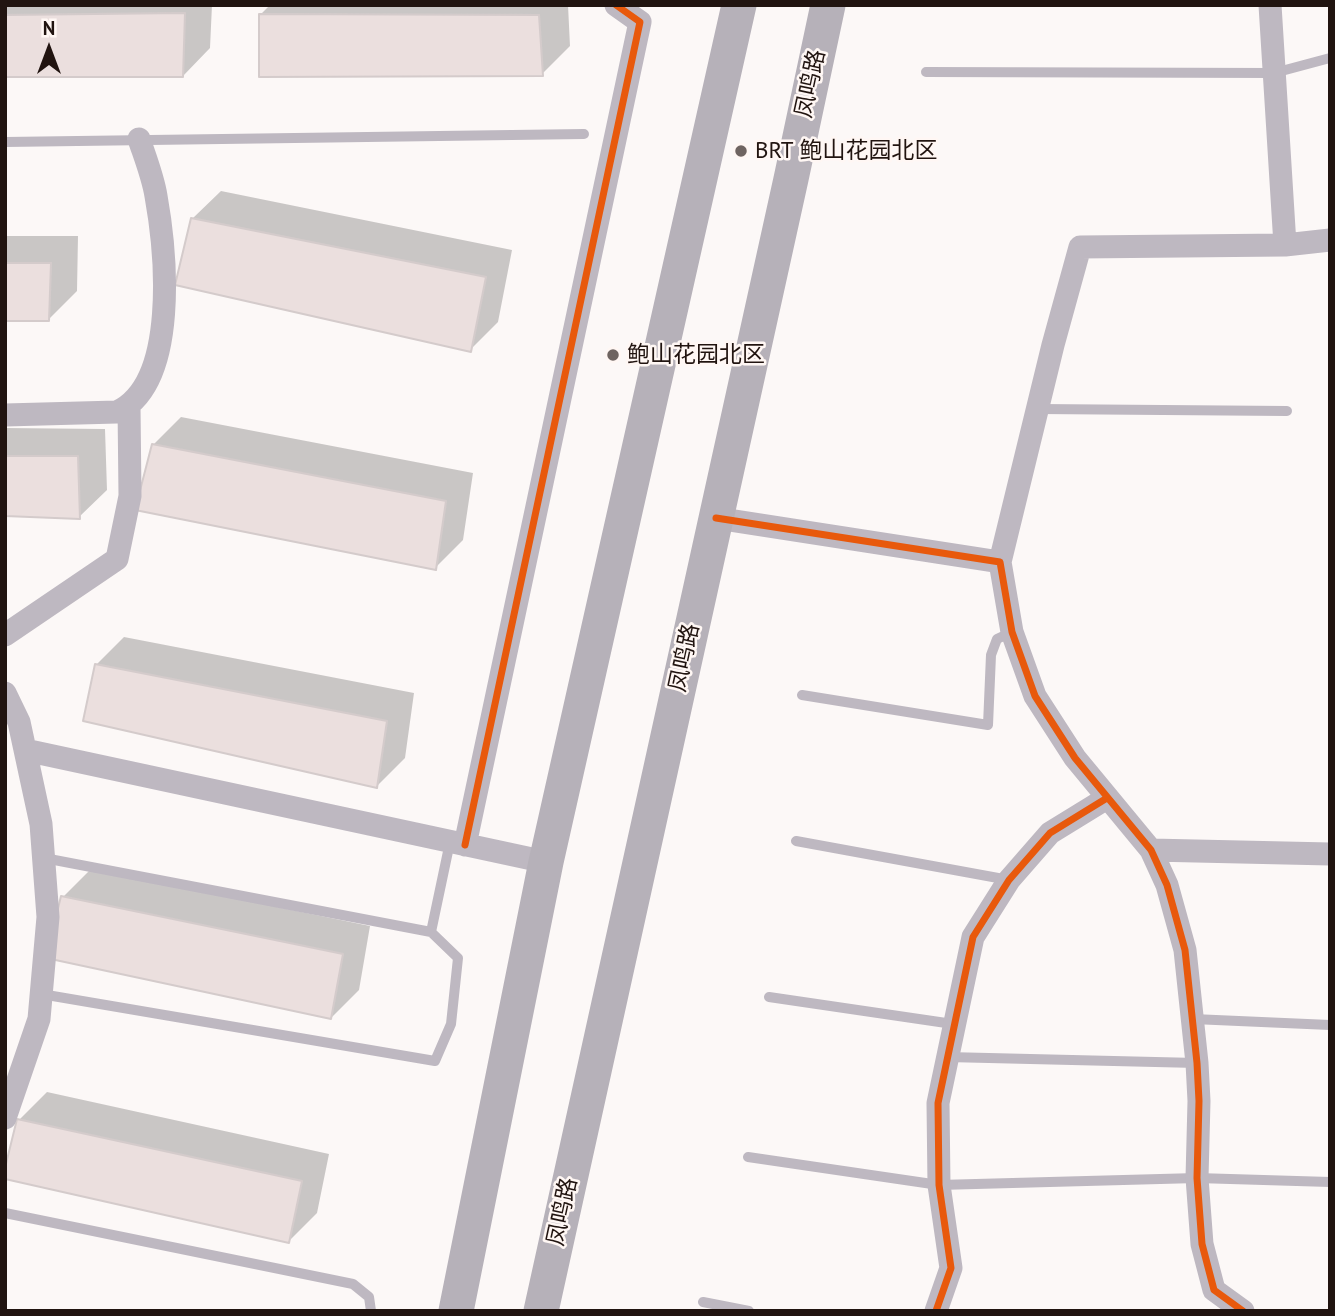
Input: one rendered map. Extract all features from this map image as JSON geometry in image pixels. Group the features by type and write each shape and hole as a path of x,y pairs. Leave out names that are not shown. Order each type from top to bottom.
{"main road":[{"path":"456,1311 547,862 739,5"},
{"name":"凤鸣路","path":"541,1311 828,5"}],"street":[{"path":"458,843 640,22 616,5"},
{"path":"1270,5 1285,245"},
{"path":"5,415 117,412 129,406 154,369 166,312 156,193 139,139"},
{"path":"1232,1308 1214,1290 1202,1244 1197,1178 1199,1101 1193,1019 1185,950 1167,885 1151,850 1075,758 1035,696 1012,632 1000,562 1080,247 1285,245 1330,240"},
{"path":"5,635 117,559 130,496 129,406"},
{"path":"716,518 1000,562"},
{"path":"5,693 19,722 41,824 48,917 39,1019 5,1118"},
{"path":"25,750 547,862"},
{"path":"936,1311 951,1268 939,1185 938,1103 973,937 1009,880 1050,833 1107,798"},
{"path":"1151,850 1330,854"}],"lane":[{"path":"926,72 1274,72 1330,58"},
{"path":"5,142 584,134"},
{"path":"1039,409 1287,411"},
{"path":"802,695 988,725 991,655 997,639 1012,632"},
{"path":"796,841 1009,880"},
{"path":"431,932 458,843"},
{"path":"41,994 435,1061 451,1024 458,958 431,932 44,858"},
{"path":"769,997 953,1024"},
{"path":"1193,1019 1330,1024"},
{"path":"947,1057 1197,1063"},
{"path":"748,1157 939,1185 1197,1178 1330,1182"},
{"path":"5,1213 353,1284 369,1297 371,1311"},
{"path":"703,1302 749,1311"}],"building":[{"path":"185,13 183,77 5,77 5,15"},
{"path":"259,14 539,15 543,76 259,77"},
{"path":"191,218 486,277 471,352 175,285"},
{"path":"5,263 51,263 49,321 5,321"},
{"path":"152,444 446,501 436,570 135,510"},
{"path":"5,456 78,456 80,519 5,516"},
{"path":"95,664 387,721 377,788 83,721"},
{"path":"61,896 343,954 331,1019 46,958"},
{"path":"17,1119 302,1181 289,1243 5,1179 5,1168"}],"cycle path":[{"path":"465,845 640,22 616,5"},
{"path":"716,518 1000,562 1012,632 1035,696 1075,758 1151,850 1167,885 1185,950 1197,1063 1197,1178 1202,1244 1214,1290 1243,1311"},
{"path":"936,1311 951,1268 939,1185 938,1103 973,937 1009,880 1050,833 1107,798"}],"place":[{"name":"BRT 鲍山花园北区","path":"741,151"},
{"name":"鲍山花园北区","path":"613,355"}]}
